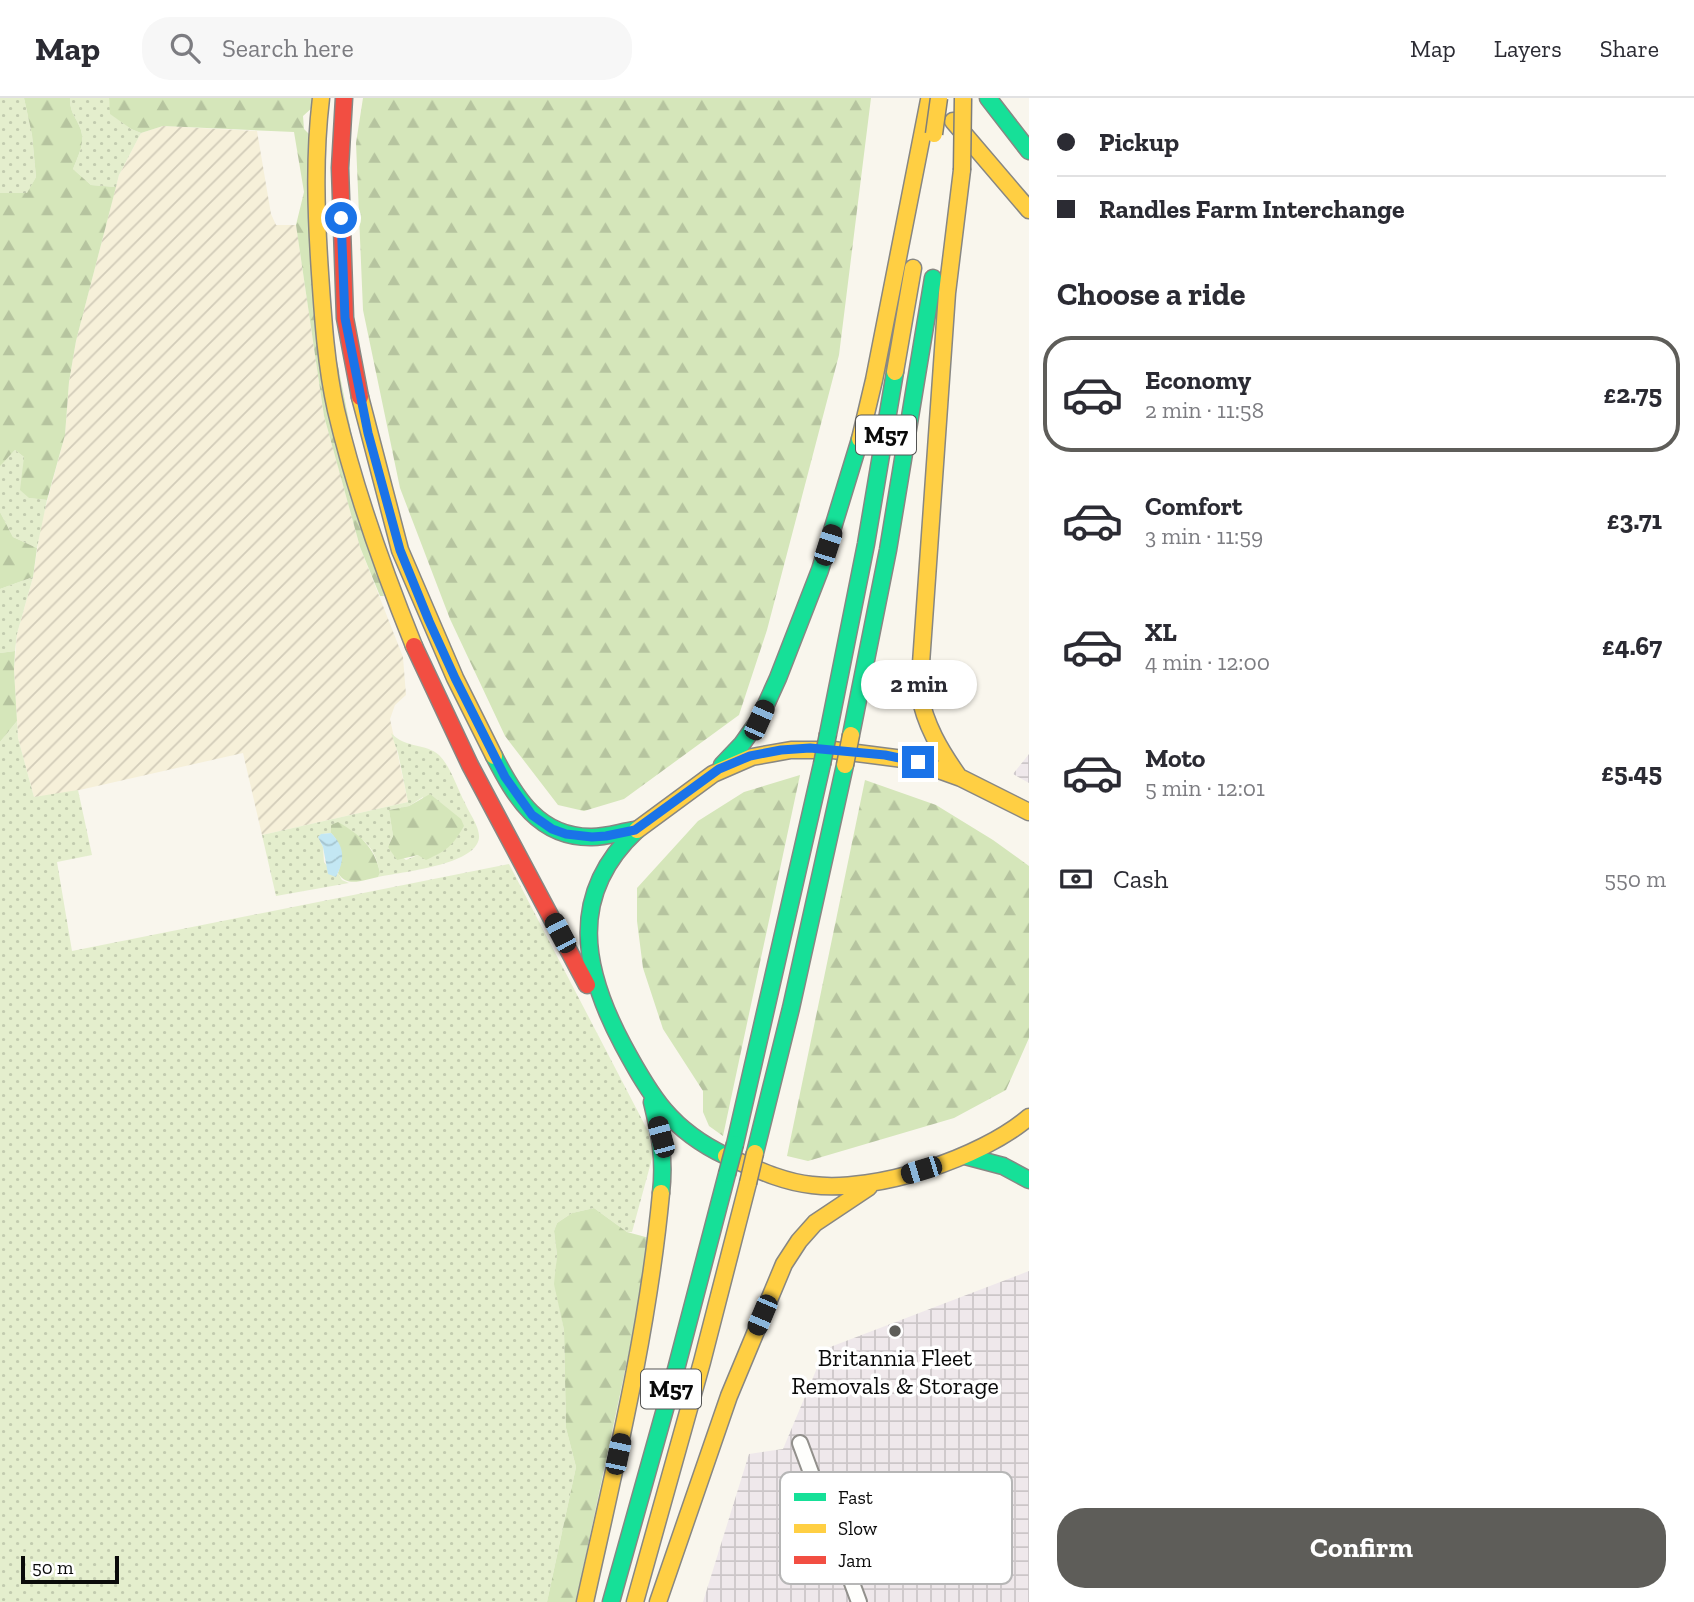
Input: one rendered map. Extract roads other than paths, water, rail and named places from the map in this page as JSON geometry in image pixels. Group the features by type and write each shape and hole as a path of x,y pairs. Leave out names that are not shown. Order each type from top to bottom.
{"main road":[{"path":"321,98 316,217 322,309 336,407 357,489 404,623 433,691 496,817 650,1095 675,1124 699,1143 776,1178 800,1185 826,1188 877,1183 965,1156 1029,1118"},
{"path":"344,98 340,168 345,318 368,433 400,550 455,678 505,777 525,808 539,821 566,834 592,837 635,830"},
{"name":"M57","path":"611,1602 688,1326 735,1144 822,764 866,544 916,252 934,98"},
{"name":"M57","path":"934,98 1029,211"},
{"path":"960,98 1029,192"},
{"name":"M57","path":"635,1602 702,1362 748,1183 791,1007 845,765 888,550 957,165 960,98"},
{"path":"988,98 1029,151"},
{"path":"603,1010 590,966 589,923 604,873 622,844 635,830 719,769 742,744 759,720 820,570 848,483 874,380 929,127"},
{"path":"957,165 919,692 922,715 933,741 959,777"},
{"path":"719,769 750,756 810,748 907,760 959,777 1029,812"},
{"path":"585,1602 636,1372 656,1249 664,1165 661,1137 650,1095"},
{"path":"965,1156 1003,1166 1029,1180"},
{"path":"658,1602 733,1382 771,1293 794,1248 824,1215 877,1183"}],"street":[{"path":"800,1443 811,1472"},
{"path":"852,1584 859,1602"}],"water":[{"path":"331,833 339,843 342,854 336,877 328,874 323,847 318,837"}],"place":[{"name":"Britannia Fleet Removals & Storage","path":"895,1331"}]}
